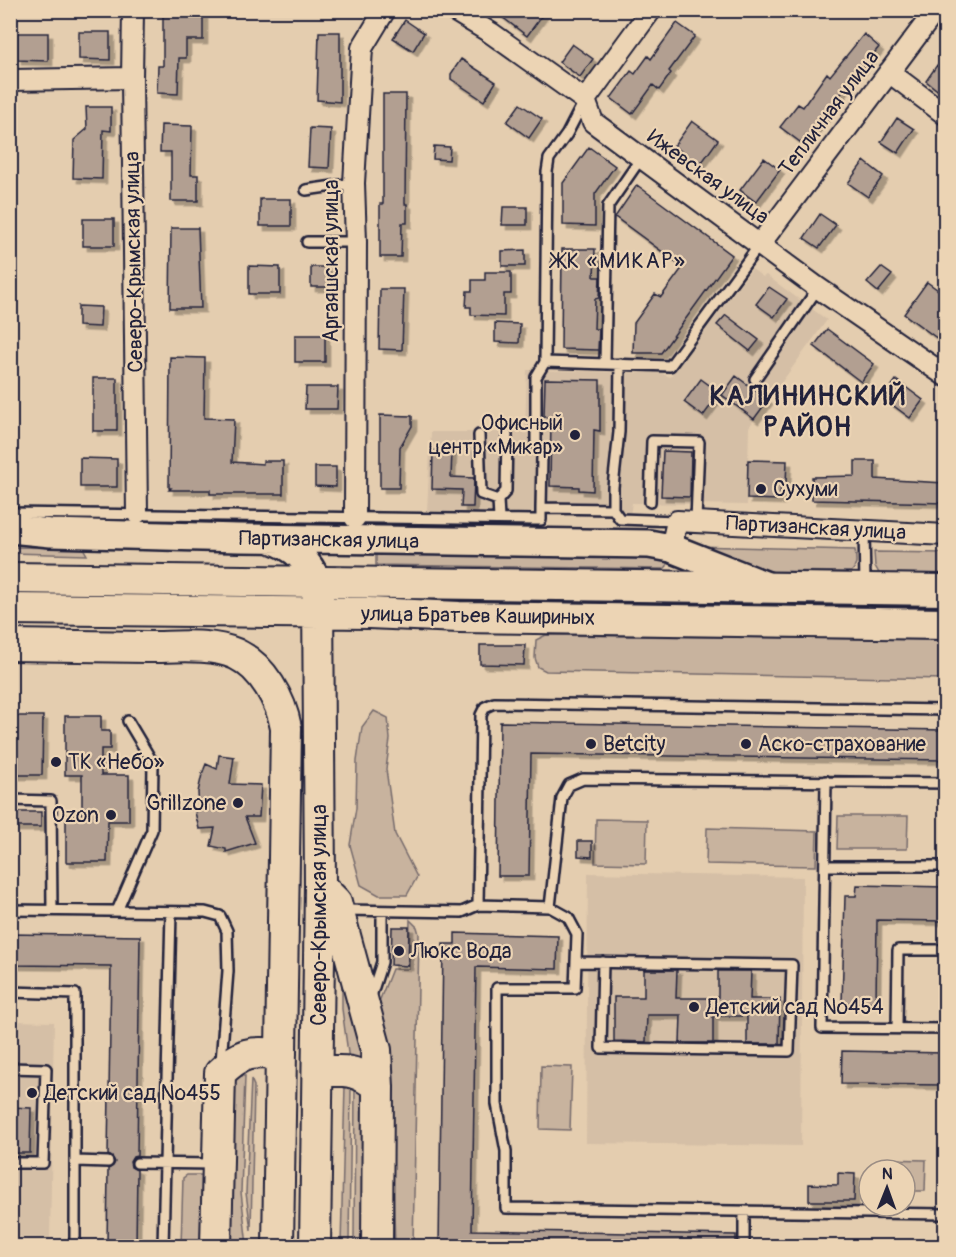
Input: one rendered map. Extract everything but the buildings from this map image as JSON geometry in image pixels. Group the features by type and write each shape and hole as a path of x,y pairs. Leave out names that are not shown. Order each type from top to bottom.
{"main road":[{"name":"Партизанская улица","path":"10,529 51,533 271,539 512,531 660,546"},
{"path":"271,539 286,544 299,553 311,567 318,583"},
{"path":"660,546 774,589"},
{"name":"улица Братьев Кашириных","path":"10,578 945,590"},
{"name":"Северо-Крымская улица","path":"315,1246 320,886 318,583"},
{"name":"улица Братьев Кашириных","path":"10,609 945,624"},
{"name":"Северо-Крымская улица","path":"10,645 207,648 234,654 251,664 260,673 278,701 286,728 278,1246"},
{"path":"320,886 336,902 339,910 376,1050 378,1087 377,1246"},
{"path":"216,1246 220,1073 237,1057 261,1053 281,1054"},
{"path":"318,1071 353,1072 365,1075 378,1087"}],"street":[{"name":"Северо-Крымская улица","path":"133,10 137,513"},
{"name":"Аргаяшская улица","path":"355,518 356,242 354,183 362,48 385,10"},
{"name":"Ижевская улица","path":"453,10 491,33 585,99 593,122 818,288 945,376"},
{"path":"585,99 651,10"},
{"name":"Тепличная улица","path":"760,244 936,10"},
{"path":"889,72 945,115"},
{"path":"10,80 132,78"},
{"path":"660,546 687,521"},
{"name":"Партизанская улица","path":"687,521 945,535"}],"lane":[{"path":"10,513 498,519 512,531 541,520 542,456 536,442 536,377 545,362 547,172 549,159 567,134 585,99"},
{"path":"605,363 608,206 641,158"},
{"path":"306,190 354,183"},
{"path":"307,242 356,242"},
{"path":"545,362 670,366 760,244"},
{"path":"754,379 818,288"},
{"path":"620,364 619,432 613,487 613,509 620,519 687,521 699,442 652,441 650,502"},
{"path":"498,519 498,500 506,491 507,434"},
{"path":"479,435 481,494 498,500"},
{"path":"541,508 613,509"},
{"path":"864,530 865,590"},
{"path":"478,905 481,715 485,707 494,703 945,710"},
{"path":"117,911 152,830 153,763 128,721"},
{"path":"550,907 562,798 569,785 584,779 945,783"},
{"path":"826,781 822,1028 945,1029"},
{"path":"10,800 51,801 52,910"},
{"path":"825,866 945,866"},
{"path":"339,910 462,912 478,905 550,907 568,917 577,934 575,988 497,988 497,1104 506,1151 506,1208 945,1214"},
{"path":"10,910 205,912 220,916 227,931 228,971 220,1073"},
{"path":"366,1010 382,962 382,911"},
{"path":"163,1246 171,912"},
{"path":"897,1028 898,950 945,950"},
{"path":"576,962 603,962 792,965 789,1051 601,1048 603,962"},
{"path":"10,992 75,994 75,1246"},
{"path":"10,1068 46,1069 43,1163 10,1163"},
{"path":"75,1161 108,1162"},
{"path":"137,1162 219,1164"},
{"path":"744,1210 744,1246"}],"shaded area":[{"path":"752,269 763,277 766,275 827,320 749,427 747,505 632,503 630,515 427,511 431,432 525,432 527,370 661,373 670,377"},
{"path":"695,546 855,550 856,562 851,572 760,571"},
{"path":"11,547 83,548 87,555 11,553"},
{"path":"376,550 645,553 667,560 667,566 664,569 376,565"},
{"path":"874,552 945,553 945,574 879,573 875,566"},
{"path":"546,635 945,640 945,679 546,671 538,667 535,658 536,640"},
{"path":"374,711 388,718 390,739 386,769 395,834 417,877 407,895 379,895 361,885 350,845 356,808 357,761 362,727"},
{"path":"838,816 908,816 907,849 837,849"},
{"path":"596,819 647,820 646,864 595,863"},
{"path":"707,828 817,831 816,866 706,864"},
{"name":"Детский сад №454","path":"588,873 803,877 801,1146 586,1143"},
{"path":"410,920 417,927 419,934 413,1246 395,1246 389,1045 377,1007 392,969 409,969"},
{"path":"342,955 363,1062 349,1060 342,1009"},
{"name":"Детский сад №455","path":"11,1021 54,1022 50,1238 11,1237"},
{"path":"541,1066 572,1067 570,1130 540,1129"},
{"path":"240,1076 245,1076 241,1192 247,1246 231,1246 233,1084"},
{"path":"251,1079 254,1086 251,1230 246,1193"},
{"path":"355,1082 363,1090 362,1246 349,1246 354,1241"},
{"path":"345,1086 351,1087 349,1241 341,1246"},
{"path":"917,1160 926,1160 925,1191 917,1191"},
{"path":"187,1175 202,1175 200,1246 181,1246 183,1178"}],"place":[{"name":"Офисный центр «Микар»","path":"575,435"},
{"name":"Сухуми","path":"761,489"},
{"name":"Betcity","path":"591,744"},
{"name":"Аско-страхование","path":"746,744"},
{"name":"ТК «Небо»","path":"56,762"},
{"name":"Grillzone","path":"238,803"},
{"name":"Ozon","path":"111,815"},
{"name":"Люкс Вода","path":"399,951"},
{"name":"Детский сад №454","path":"694,1007"},
{"name":"Детский сад №455","path":"32,1093"}],"district":[{"name":"ЖК «МИКАР»","path":"619,261"},
{"name":"КАЛИНИНСКИЙ РАЙОН","path":"808,412"}]}
